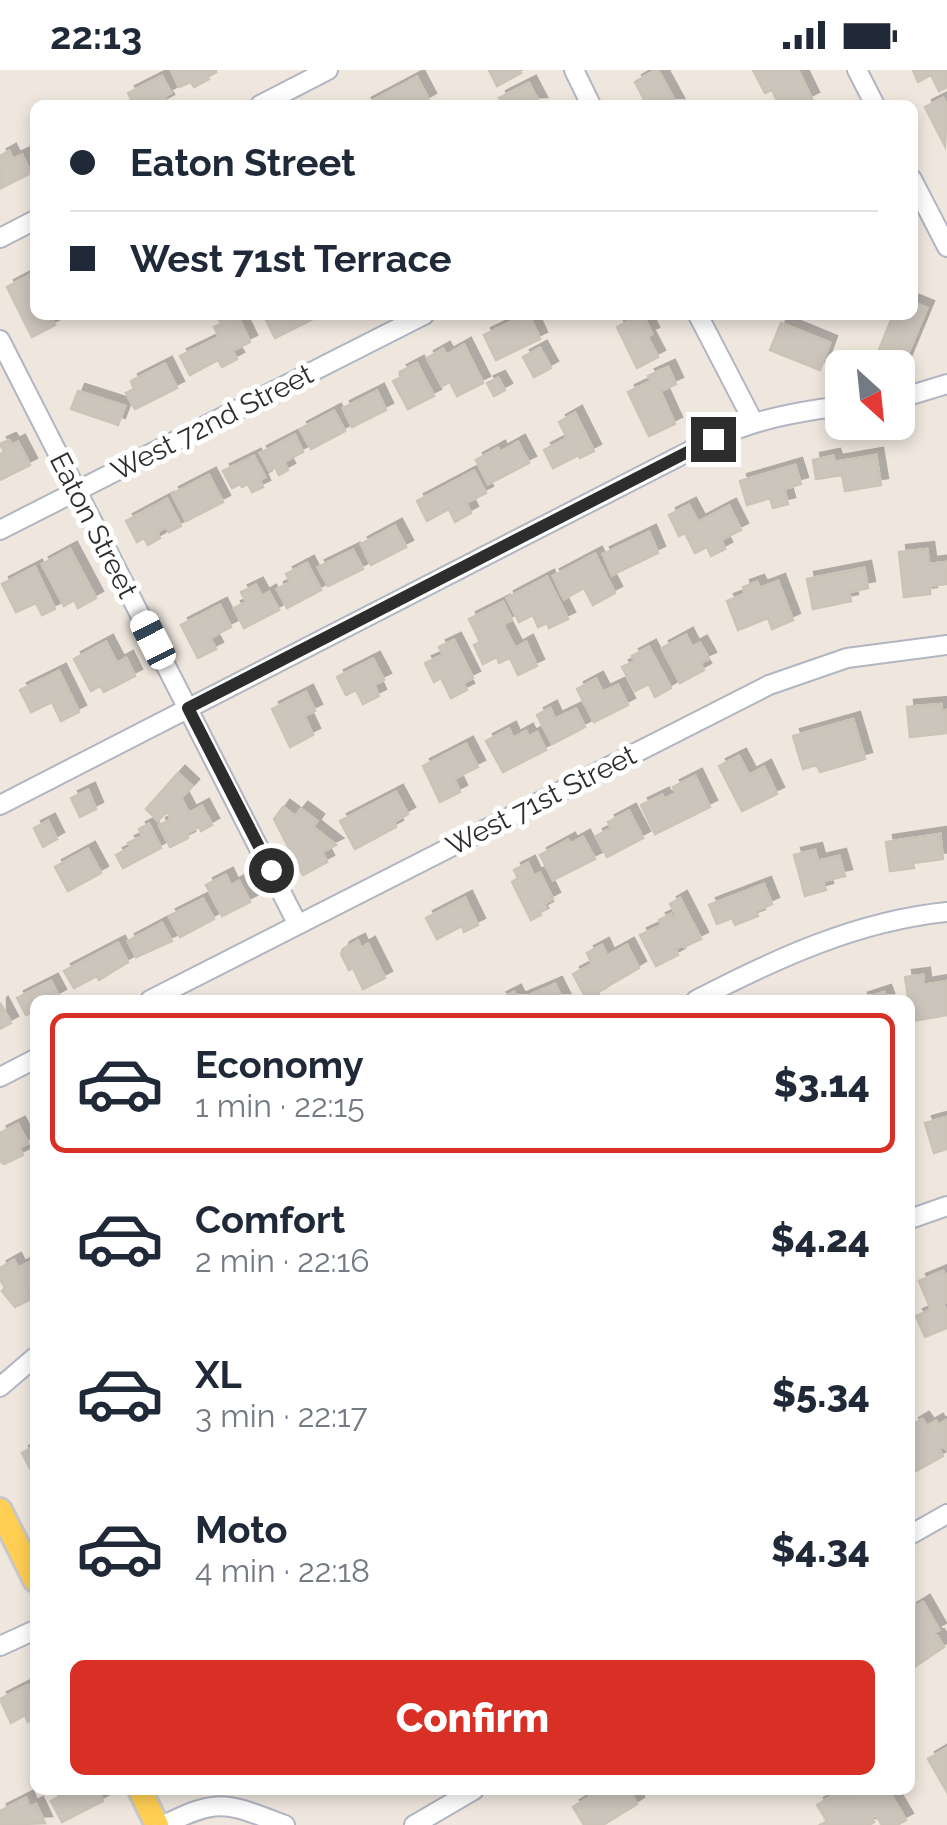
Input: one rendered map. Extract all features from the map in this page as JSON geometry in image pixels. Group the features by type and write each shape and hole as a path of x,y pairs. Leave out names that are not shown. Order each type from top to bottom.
{"main road":[{"path":"0,1510 30,1570"},
{"path":"143,1795 160,1825"}],"street":[{"path":"270,100 328,70"},
{"path":"574,70 589,100"},
{"path":"857,70 872,100"},
{"path":"918,191 947,247"},
{"path":"0,238 30,223"},
{"name":"West 72nd Street","path":"0,530 414,320"},
{"path":"701,320 754,424"},
{"name":"Eaton Street","path":"0,340 297,924"},
{"path":"915,394 947,384"},
{"path":"0,805 713,439 786,414 825,408"},
{"name":"West 71st Street","path":"160,995 768,685 846,658 947,646"},
{"path":"706,995 811,945 880,924 947,912"},
{"path":"0,1077 30,1062"},
{"path":"915,1217 947,1206"},
{"path":"0,1387 30,1361"},
{"path":"915,1532 947,1514"},
{"path":"0,1646 30,1632"},
{"path":"414,1825 465,1795"},
{"path":"160,1825 215,1804 234,1806 286,1825"}],"building":[{"path":"171,70 215,72 194,87 191,82 179,87"},
{"path":"489,70 519,70 521,73 497,86"},
{"path":"658,70 674,100 644,100 635,82"},
{"path":"753,70 798,70 812,99 777,100 772,90 765,93"},
{"path":"913,70 947,70 947,87 939,91 931,75 918,82"},
{"path":"162,76 171,93 164,97 166,100 132,100 128,93"},
{"path":"417,77 429,100 373,100"},
{"path":"529,83 538,100 500,100"},
{"path":"943,98 947,105 945,146 925,107"},
{"path":"9,151 13,159 22,155 30,174 1,188 0,156"},
{"path":"30,275 30,320 52,320 55,325 32,337 7,287"},
{"path":"918,304 927,308 910,350 879,350 891,320 918,320"},
{"path":"219,320 239,320 250,342 232,351 237,359 222,367 218,360 190,375 180,356 219,337 214,327 221,324"},
{"path":"266,320 311,320 275,338"},
{"path":"515,320 531,320 540,339 496,360 484,335"},
{"path":"630,320 645,320 652,334 647,336 658,357 637,368 617,327"},
{"path":"781,323 830,343 820,370 770,350"},
{"path":"464,345 483,383 457,396 450,382 442,386 427,358 443,349 446,355"},
{"path":"540,348 551,368 534,377 523,357"},
{"path":"417,363 434,396 408,409 393,381"},
{"path":"165,364 177,388 135,409 126,393 134,389 131,381"},
{"path":"668,367 676,384 660,391 675,424 649,436 628,392"},
{"path":"498,378 505,390 494,396 487,383"},
{"path":"78,391 125,406 118,425 71,409"},
{"path":"377,391 386,410 352,427 343,408"},
{"path":"334,411 345,431 311,449 300,429"},
{"path":"575,413 594,451 553,468 544,450 567,438 559,422"},
{"path":"295,435 303,452 284,462 288,470 279,475 275,467 269,470 260,453"},
{"path":"9,440 12,445 18,442 30,465 0,480 0,454 4,452 0,444"},
{"path":"518,442 529,463 488,484 476,460"},
{"path":"876,455 881,485 845,491 842,475 816,479 813,460 833,456 835,462"},
{"path":"254,456 265,477 260,480 263,487 252,492 248,484 232,488 223,471"},
{"path":"795,465 801,484 784,489 788,504 773,508 770,498 747,505 740,481"},
{"path":"474,471 486,493 466,503 471,513 455,522 449,509 427,521 417,501"},
{"path":"209,475 223,502 186,521 172,494"},
{"path":"167,499 181,526 157,532 160,538 148,545 144,538 137,542 126,521"},
{"path":"689,505 698,522 729,506 741,530 721,540 725,549 711,556 707,547 695,553 685,533 679,536 669,515"},
{"path":"395,526 406,547 371,565 361,544"},
{"path":"649,532 658,553 612,575 603,554"},
{"path":"70,549 96,598 78,608 74,600 64,606 42,564"},
{"path":"927,549 929,564 947,562 947,584 930,586 930,594 904,597 899,552"},
{"path":"353,550 363,569 328,586 318,567"},
{"path":"595,554 615,593 593,605 584,588 564,599 553,576"},
{"path":"307,563 321,590 287,608 277,589 290,582 286,574"},
{"path":"35,567 55,609 42,615 36,603 16,612 2,584"},
{"path":"864,568 868,588 849,592 851,601 813,609 807,579"},
{"path":"547,577 568,619 549,628 547,623 538,627 533,615 519,622 507,598"},
{"path":"778,581 793,620 772,629 768,618 738,630 727,601 745,594 743,587 757,582 760,588"},
{"path":"256,585 262,596 269,592 279,610 244,628 234,608 246,602 241,592"},
{"path":"503,602 512,620 503,624 515,648 526,642 537,666 518,675 510,658 499,663 497,657 483,664 474,645 480,642 469,619"},
{"path":"220,605 231,627 210,638 216,649 198,658 181,625"},
{"path":"686,635 692,647 700,643 709,659 700,663 704,670 680,683 662,648"},
{"path":"454,640 473,678 463,683 467,690 451,698 441,678 434,682 425,663 443,655 439,647"},
{"path":"106,642 117,663 126,658 135,676 104,692 100,686 91,691 74,659"},
{"path":"649,647 671,688 655,697 649,684 635,691 622,667"},
{"path":"373,659 384,680 374,685 379,696 363,704 356,690 346,695 337,677"},
{"path":"59,671 79,712 61,721 52,702 31,712 20,690"},
{"path":"596,679 603,692 618,685 628,705 594,722 577,689"},
{"path":"306,692 315,711 304,716 313,735 290,747 272,709"},
{"path":"941,704 942,711 947,710 947,733 910,737 907,707"},
{"path":"550,708 555,719 576,709 585,727 552,744 537,715"},
{"path":"853,719 865,759 820,772 817,765 803,769 793,736"},
{"path":"509,729 513,738 526,731 529,737 537,732 546,750 503,772 486,741"},
{"path":"466,744 478,767 454,779 460,792 440,802 423,766"},
{"path":"739,756 749,775 764,767 777,794 742,811 719,766"},
{"path":"178,773 192,786 181,798 189,813 202,806 212,825 187,833 188,838 170,847 159,825 171,820 167,811 158,821 146,809"},
{"path":"695,776 710,807 655,834 641,805 676,793 673,787"},
{"path":"88,790 96,809 80,817 71,798"},
{"path":"396,792 408,814 394,822 396,827 355,849 340,821"},
{"path":"283,807 295,816 301,809 317,821 313,827 336,845 322,852 327,862 303,875 274,819"},
{"path":"629,811 643,838 607,857 596,836 611,828 608,822"},
{"path":"48,821 57,839 43,847 34,828"},
{"path":"149,824 161,848 123,868 116,855 131,847 128,843 142,836 139,829"},
{"path":"940,834 943,859 890,871 886,842"},
{"path":"583,837 595,859 553,880 540,855 568,840 570,844"},
{"path":"88,849 101,873 68,891 55,867"},
{"path":"815,850 818,861 839,856 845,876 823,881 826,890 805,896 794,855"},
{"path":"528,863 534,876 540,873 553,899 544,904 541,915 531,920 512,882 518,878 514,870"},
{"path":"226,875 231,886 239,881 250,902 222,916 206,885"},
{"path":"764,884 772,904 756,911 758,916 735,925 732,918 717,924 709,905"},
{"path":"465,898 478,925 464,932 462,926 437,939 426,918"},
{"path":"680,898 701,939 675,949 678,955 656,966 640,935 662,925 659,920 671,914 673,919 677,917 670,904"},
{"path":"203,899 214,919 180,937 169,916"},
{"path":"162,923 172,941 136,957 128,941"},
{"path":"358,941 361,948 368,944 385,978 363,989 341,954"},
{"path":"118,943 128,962 99,980 97,976 74,988 64,971"},
{"path":"602,945 607,956 627,945 639,968 598,992 599,995 584,995 573,974 592,964 587,953"},
{"path":"923,975 924,985 947,981 947,1015 915,1020 915,995 908,995 905,977"},
{"path":"51,981 58,995 30,995 30,1013 26,1015 17,998"},
{"path":"555,984 560,995 530,995"},
{"path":"0,1005 11,1023 0,1029"},
{"path":"947,1117 947,1149 934,1153 925,1123"},
{"path":"18,1124 28,1143 19,1148 23,1155 4,1164 0,1161 0,1133"},
{"path":"14,1260 18,1268 30,1262 30,1300 15,1307 2,1291 5,1288 0,1268"},
{"path":"943,1271 947,1274 947,1302 943,1303 947,1328 925,1337 916,1316 931,1310 919,1281"},
{"path":"922,1419 927,1426 936,1421 938,1425 947,1420 947,1450 943,1446 939,1449 943,1456 916,1471 915,1470 915,1423"},
{"path":"30,1449 30,1468 22,1453"},
{"path":"923,1602 939,1630 933,1633 944,1647 915,1667 915,1607"},
{"path":"28,1685 30,1721 25,1715 11,1723 0,1699"},
{"path":"947,1748 947,1792 928,1759"},
{"path":"62,1795 100,1795 103,1801 62,1822 51,1801"},
{"path":"593,1795 632,1795 637,1804 603,1825 584,1825 573,1807"},
{"path":"834,1795 891,1795 906,1820 897,1825 882,1825 876,1815 869,1825 820,1825 827,1821 817,1805"},
{"path":"26,1798 30,1807 36,1804 45,1823 0,1825 0,1811"}],"route":[{"path":"271,870 188,708 713,439"}]}
